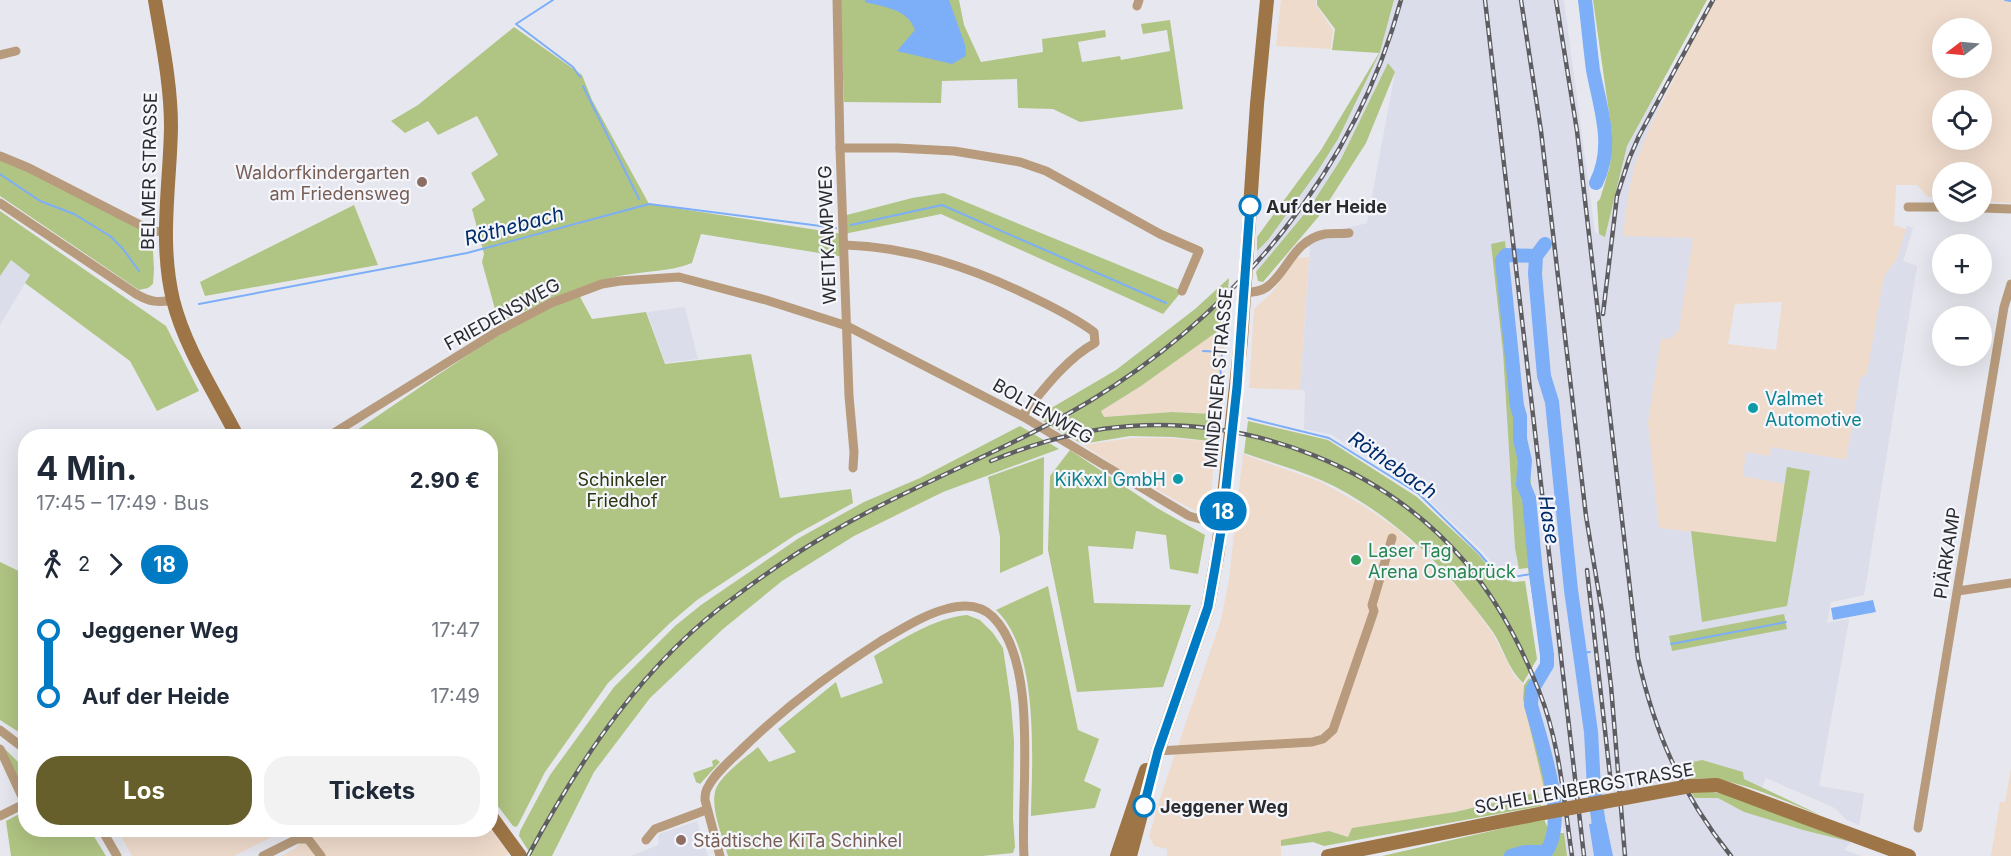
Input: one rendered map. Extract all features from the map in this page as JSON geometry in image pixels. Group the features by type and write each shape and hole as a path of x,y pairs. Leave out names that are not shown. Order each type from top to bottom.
{"street":[{"name":"BELMER STRASSE","path":"155,0 169,89 165,252 173,300 190,346 233,429"},
{"name":"WEITKAMPWEG","path":"837,0 840,148 853,468"},
{"name":"MINDENER STRASSE","path":"1130,856 1158,751 1208,607 1222,525 1237,387 1266,0"},
{"path":"0,55 16,51"},
{"path":"840,148 954,151 1020,162 1046,171 1160,234 1200,251 1182,291"},
{"path":"0,156 29,168 152,231 165,232"},
{"path":"0,203 142,298 161,303 173,300"},
{"path":"1908,207 1932,207"},
{"path":"1992,208 2011,209"},
{"path":"1244,293 1260,291 1269,286 1293,254 1307,242 1324,234 1349,233"},
{"path":"844,245 897,249 975,272 1012,287 1076,319 1094,332 1095,343 1081,351 1041,392 1022,416"},
{"name":"FRIEDENSWEG","path":"340,429 498,331 551,303 602,284 656,278 688,278 847,326"},
{"name":"PIÄRKAMP","path":"1918,828 2004,307 2011,284"},
{"name":"BOLTENWEG","path":"847,326 1022,416 1189,516 1222,525"},
{"path":"1158,751 1312,742 1323,739 1333,730 1374,611 1372,605 1392,538"},
{"path":"1958,591 2011,583"},
{"path":"720,856 706,810 706,791 714,778 751,740 808,691 900,629 947,608 966,605 984,609 993,617 1010,643 1015,656 1019,677 1024,744 1022,830 1024,856"},
{"path":"0,730 18,744"},
{"path":"0,749 18,788"},
{"name":"MINDENER STRASSE","path":"1117,856 1144,775 1158,751"},
{"name":"SCHELLENBERGSTRASSE","path":"1328,856 1690,786 1717,785 1909,856"},
{"path":"0,816 18,807"},
{"path":"646,840 655,829 706,810"},
{"path":"498,826 517,851"},
{"path":"106,837 117,856"},
{"path":"263,856 297,839 308,838 321,856"}],"shaded area":[{"path":"1281,0 1316,0 1316,5 1333,30 1331,49 1276,46"},
{"path":"1394,0 1564,0 1595,232 1605,237 1627,146 1655,95 1662,101 1634,167 1623,236 1693,238 1679,329 1671,339 1661,338 1648,422 1659,528 1777,542 1785,484 1743,476 1746,452 1769,456 1771,447 1846,460 1860,379 1867,373 1884,276 1897,259 1907,226 1913,228 1903,261 1917,266 1864,595 1831,602 1827,623 1849,619 1819,786 1864,794 1859,825 1847,820 1835,808 1766,778 1761,788 1744,779 1743,772 1702,760 1683,764 1695,798 1718,798 1744,812 1851,842 1844,850 1862,856 1567,856 1564,833 1531,705 1532,690 1541,676 1553,668 1541,578 1503,352 1515,548 1519,569 1499,571 1482,551 1420,492 1332,435 1304,429 1305,391 1300,390 1310,248 1307,242 1324,234 1367,223 1395,72 1388,63 1341,159 1310,207 1256,272 1257,251 1268,240 1380,52"},
{"path":"1713,0 2011,0 2011,203 1992,202 1992,162 1932,162 1932,197 1928,197 1917,185 1896,185 1894,225 1906,229 1907,226 1913,228 1903,261 1917,266 1864,595 1831,602 1827,623 1849,619 1819,786 1864,794 1859,825 1847,820 1835,808 1766,778 1761,788 1744,779 1683,764 1622,236 1634,167 1647,133","holes":["1782,302 1776,350 1728,344 1735,304"]},
{"path":"1309,257 1300,390 1249,388 1254,309 1274,290 1296,258"},
{"path":"11,260 30,275 0,325 0,276"},
{"path":"685,307 698,359 665,363 647,312"},
{"path":"1225,326 1220,414 1172,412 1103,417 1101,411 1141,386"},
{"path":"1131,438 1170,438 1216,442 1209,513 1195,511 1118,468 1083,445"},
{"path":"1243,454 1321,482 1361,504 1396,528 1464,594 1493,634 1515,677 1524,685 1523,700 1544,786 1538,792 1349,837 1329,831 1281,841 1281,856 1167,856 1167,849 1154,846 1149,836 1160,798 1221,620 1229,579"},
{"path":"2011,768 2011,856 1991,856 2000,802 2005,802"},
{"name":"Städtische KiTa Schinkel","path":"697,821 708,856 630,856 658,845 659,834"},
{"path":"122,837 272,837 234,856 132,856"},
{"path":"304,837 497,837 509,853 505,856 281,856 295,849"}],"green space":[{"path":"840,0 959,0 964,25 981,62 1043,52 1042,39 1105,30 1106,37 1078,42 1082,62 1120,56 1121,60 1170,51 1167,30 1143,34 1141,24 1170,20 1183,109 1080,122 1053,109 1018,108 1017,79 942,81 941,103 844,102"},
{"path":"1317,0 1394,0 1380,52 1338,139 1268,240 1257,251 1257,237 1321,150 1379,53 1332,50 1335,29 1317,5"},
{"path":"1593,0 1707,0 1627,146 1605,237 1599,234 1597,202 1600,199 1610,166 1612,134"},
{"path":"514,27 582,75 592,100 649,204 843,234 843,216 912,198 944,193 1182,291 1163,314 941,214 844,234 844,257 701,234 692,263 674,268 628,274 590,284 505,320 501,319 495,309 482,262 484,254 472,209 485,200 471,173 498,155 477,116 438,135 428,121 405,133 391,121 418,105"},
{"path":"1388,63 1395,72 1366,143 1320,215 1263,282 1258,281 1256,272 1310,207 1341,159"},
{"path":"0,160 29,172 152,234 153,284 139,290 0,196"},
{"path":"354,205 378,265 205,296 200,282"},
{"path":"0,211 166,326 199,391 157,411 130,361 25,283 30,275 11,260 0,276"},
{"path":"1505,241 1541,578 1553,668 1544,674 1528,568 1519,569 1515,548 1503,352 1491,244"},
{"path":"1229,278 1225,326 1141,386 1101,411 1104,417 1172,412 1213,414 1210,441 1130,436 1082,444 1036,417 1116,370 1195,309"},
{"name":"Schinkeler Friedhof","path":"579,295 592,319 646,312 665,364 751,354 780,498 851,489 853,503 795,535 697,600 670,623 608,683 545,772 516,827 498,806 498,429 358,429 493,339"},
{"path":"1248,421 1328,440 1417,497 1477,553 1497,576 1513,582 1525,581 1537,659 1523,683 1514,672 1497,638 1483,618 1451,579 1418,545 1381,515 1341,490 1312,476 1244,453"},
{"path":"1020,426 1059,449 943,492 854,536 782,581 723,629 650,698 594,772 552,856 532,856 519,836 520,831 550,775 614,687 675,626 701,605 799,538 864,502 920,478"},
{"path":"1070,450 1157,508 1205,535 1198,574 1170,569 1166,535 1136,531 1133,549 1088,546 1094,603 1191,605 1163,687 1077,692 1048,550 1050,476"},
{"path":"1044,457 1043,554 1000,573 1000,537 988,477"},
{"path":"1787,467 1810,471 1787,606 1702,622 1691,531 1776,542"},
{"path":"0,562 18,571 18,732 0,720"},
{"path":"1048,586 1078,730 1099,739 1084,781 1101,789 1095,808 1031,816 1032,737 1027,678 1010,628 996,610"},
{"path":"1784,614 1787,629 1672,651 1669,636"},
{"path":"967,615 980,620 1003,648 1014,741 1015,847 1013,853 982,856 728,856 717,819 714,799 715,790 727,773 758,747 769,762 796,752 778,729 836,682 841,698 883,683 874,656 907,636 931,625"},
{"path":"1529,678 1534,687 1531,705 1555,804 1548,805 1523,699 1524,685"},
{"path":"2,746 18,762 18,781"},
{"path":"716,759 720,762 700,784 696,782 693,773 713,766 712,761"},
{"path":"1702,760 1743,772 1744,779 1820,815 1738,784 1705,778 1689,779 1683,764"},
{"path":"1706,791 1730,795 1851,842 1744,812 1718,798 1695,798 1691,792"},
{"path":"1538,792 1541,806 1324,846 1313,842 1281,846 1281,840 1329,831 1348,837 1352,828 1455,812"},
{"path":"18,815 18,837 94,837 106,856 11,856 6,821"},
{"path":"1544,819 1550,833 1564,833 1567,856 1382,856"}],"water":[{"path":"865,0 949,0 965,45 966,56 952,64 897,51 915,30 912,23 901,13 865,2"},
{"path":"1873,600 1876,612 1833,620 1831,608"},
{"path":"1606,822 1613,856 1594,856 1589,824"}],"waterway":[{"path":"553,0 516,24 573,67 580,77"},
{"name":"Hase","path":"1585,0 1593,70 1605,141 1605,155 1596,183"},
{"path":"2005,0 2011,1"},
{"path":"583,86 639,199"},
{"path":"0,174 40,201 74,214 110,236 139,271"},
{"name":"Röthebach","path":"199,304 467,253 649,204 836,228"},
{"name":"Röthebach","path":"851,225 942,205 1166,303"},
{"name":"Hase","path":"1545,244 1536,256 1535,274 1544,376 1552,402 1571,590 1591,732 1594,788 1603,856"},
{"name":"Hase","path":"1511,856 1525,852 1546,852 1552,838 1555,820 1551,780 1531,705 1532,690 1547,665 1547,655 1529,498 1523,484 1525,461 1520,439 1520,416 1517,406 1502,260 1506,255 1536,256"},
{"name":"Röthebach","path":"1203,351 1222,352 1220,381"},
{"name":"Röthebach","path":"1217,411 1218,395"},
{"name":"Röthebach","path":"1248,418 1329,438 1419,494 1498,575 1514,577 1536,573"},
{"path":"1671,644 1786,622"},
{"path":"1580,653 1590,652"}],"railway":[{"path":"528,856 570,783 617,714 672,651 703,622 768,573 825,536 1090,401 1144,365 1195,324 1242,279 1284,230 1322,177 1354,121 1381,62 1401,0"},
{"path":"1485,0 1584,856"},
{"path":"1521,0 1541,131 1586,516 1602,612 1611,686 1625,856"},
{"path":"1556,0 1577,131 1638,658 1653,712 1672,763 1698,810 1731,856"},
{"path":"1603,314 1617,196 1629,159 1639,136 1713,0"},
{"path":"991,461 1025,448 1095,430 1131,426 1177,426 1224,431 1269,440 1314,455 1356,475 1396,500 1432,529 1465,562 1498,607 1516,640 1539,691 1552,731 1572,856"},
{"path":"1587,570 1611,784"}],"bus line":[{"name":"18","path":"1144,806 1158,751 1208,607 1215,568 1237,387 1250,206"}],"place":[{"name":"Waldorfkindergarten am Friedensweg","path":"422,182"},
{"name":"Auf der Heide","path":"1250,206"},
{"name":"Valmet Automotive","path":"1753,408"},
{"name":"KiKxxl GmbH","path":"1178,479"},
{"name":"Laser Tag Arena Osnabrück","path":"1356,560"},
{"name":"Jeggener Weg","path":"1144,806"},
{"name":"Städtische KiTa Schinkel","path":"681,840"}]}
